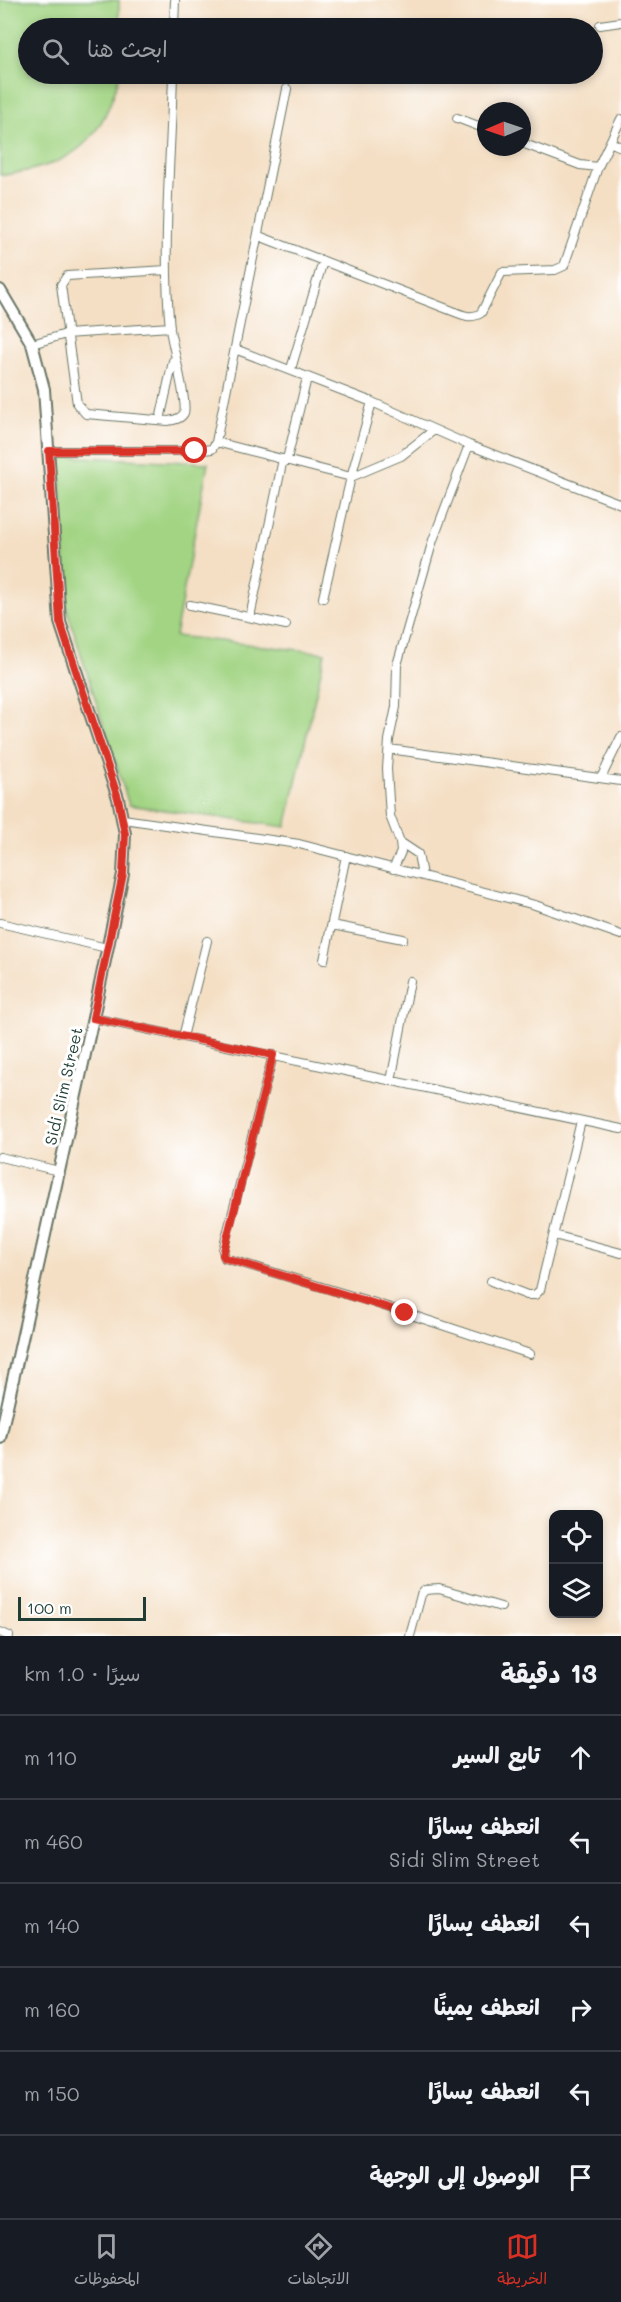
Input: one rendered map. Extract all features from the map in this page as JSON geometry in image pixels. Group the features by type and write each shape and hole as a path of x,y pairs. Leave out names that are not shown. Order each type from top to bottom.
{"main road":[{"name":"Sidi Slim Street","path":"0,290 32,344 44,388 60,622 123,819 125,842 123,874 93,1018 0,1438"}],"street":[{"path":"174,18 175,0"},
{"path":"603,25 621,22"},
{"path":"167,270 67,276 61,285 77,404 86,414 160,420 179,419 183,414 185,404 174,357 170,327 167,270 173,84"},
{"path":"49,451 207,451 216,442 287,89"},
{"path":"457,118 477,126"},
{"path":"259,236 450,310 477,316 481,314 502,272 555,270 564,266 598,167 621,119"},
{"path":"610,142 621,147"},
{"path":"531,146 580,165 598,167"},
{"path":"291,369 323,261"},
{"path":"32,344 66,334 170,327"},
{"path":"235,349 291,369 307,378 372,402 469,445 621,504"},
{"path":"160,420 174,357"},
{"path":"250,617 285,459 307,378"},
{"path":"323,598 351,477 372,402"},
{"path":"216,442 351,477 401,456 434,430"},
{"path":"393,869 399,860 400,842 388,802 389,749 401,645 433,540 469,445"},
{"path":"190,605 286,625"},
{"path":"601,778 621,737"},
{"path":"389,749 621,781"},
{"path":"123,819 299,844 535,905 621,935"},
{"path":"400,842 418,854 422,875"},
{"path":"324,960 346,856"},
{"path":"0,923 107,948"},
{"path":"332,925 403,939"},
{"path":"183,1037 207,940"},
{"path":"391,1081 410,981"},
{"path":"93,1018 621,1129"},
{"path":"273,1055 223,1250 225,1258 372,1302 530,1354"},
{"path":"491,1281 527,1295 535,1295 540,1290 581,1121"},
{"path":"0,1157 59,1171"},
{"path":"554,1235 621,1253"},
{"path":"410,1636 421,1595 425,1590 439,1589 501,1606"},
{"path":"0,1632 9,1636"}],"green space":[{"path":"0,0 119,0 119,18 18,18 18,84 117,84 104,117 82,146 50,164 0,175"},
{"path":"60,456 208,463 175,636 325,653 286,827 129,805 66,607"}],"route":[{"path":"195,451 49,451 60,622 118,798 125,834 123,874 93,1018 273,1055 223,1255 225,1258 341,1295 405,1313"}]}
